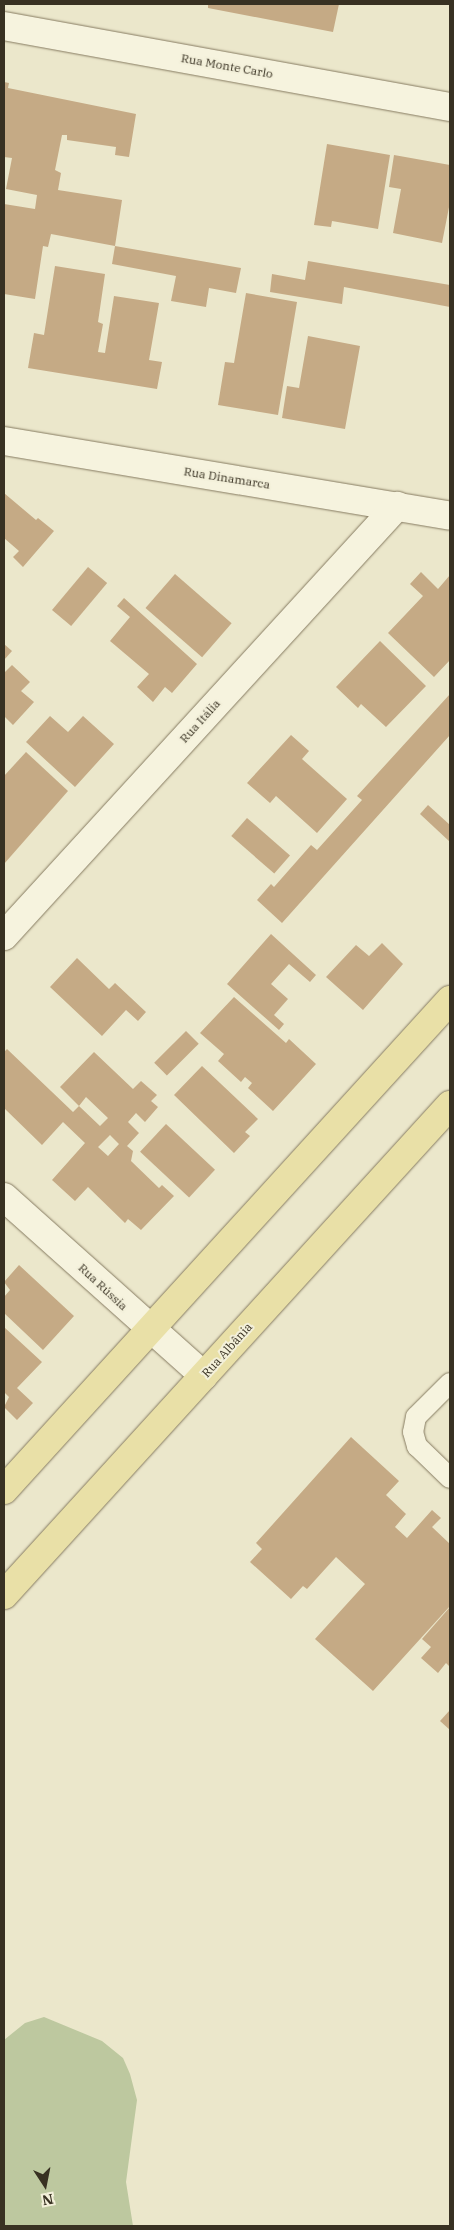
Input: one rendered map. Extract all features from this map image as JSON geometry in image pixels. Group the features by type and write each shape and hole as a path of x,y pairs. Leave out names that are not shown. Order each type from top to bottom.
{"main road":[{"path":"4,1490 450,1000"},
{"name":"Rua Albânia","path":"4,1595 450,1105"}],"street":[{"name":"Rua Monte Carlo","path":"4,26 450,107"},
{"name":"Rua Dinamarca","path":"4,441 450,516"},
{"name":"Rua Itália","path":"4,936 397,506"},
{"name":"Rua Rússia","path":"4,1196 150,1330 204,1376"}],"lane":[{"path":"450,1383 416,1418 412,1432 417,1446 450,1478"}],"green space":[{"path":"44,2017 102,2041 123,2058 130,2074 137,2100 126,2182 133,2226 4,2226 4,2040 25,2023"}],"building":[{"path":"208,4 339,4 333,32 208,8"},
{"path":"4,82 9,83 8,88 136,114 129,157 115,155 116,147 67,140 67,135 62,135 55,170 61,173 58,190 122,200 115,246 51,234 48,247 43,246 35,299 4,294 4,204 35,209 37,195 6,189 12,158 4,157"},
{"path":"327,144 390,155 378,229 332,221 331,227 314,225"},
{"path":"394,155 450,165 450,202 442,243 393,233 401,189 389,187"},
{"path":"115,246 241,268 236,293 209,288 206,307 171,301 176,276 112,264"},
{"path":"308,261 450,285 450,307 344,287 342,304 270,292 272,274 305,280"},
{"path":"55,266 105,274 98,322 103,324 98,352 105,353 114,296 159,303 149,360 162,362 157,389 28,368 34,333 44,335"},
{"path":"246,293 297,302 278,415 218,405 225,362 234,363"},
{"path":"308,336 360,346 345,429 282,418 287,386 299,388"},
{"path":"4,493 36,520 38,518 54,531 23,567 13,557 19,551 4,538"},
{"path":"88,567 107,583 71,626 52,610"},
{"path":"421,572 438,589 450,575 450,660 434,677 388,633 423,596 410,584"},
{"path":"175,574 232,623 202,657 145,608"},
{"path":"124,598 197,664 172,693 165,687 153,702 137,687 149,674 110,641 130,617 117,606"},
{"path":"380,641 426,686 386,727 361,704 358,708 336,687"},
{"path":"4,644 12,651 4,660"},
{"path":"12,665 30,682 21,691 34,702 13,725 4,716 4,673"},
{"path":"450,694 450,735 282,923 257,900 271,884 274,887 311,845 317,850 362,800 357,796"},
{"path":"50,716 68,732 83,716 114,744 75,787 26,742"},
{"path":"291,735 309,751 302,759 347,799 317,833 276,796 270,803 247,783"},
{"path":"26,752 68,791 4,864 4,776"},
{"path":"428,805 450,825 450,842 420,814"},
{"path":"247,818 290,855 274,874 231,836"},
{"path":"271,934 316,975 310,982 289,964 271,984 288,999 274,1015 284,1024 279,1030 227,984"},
{"path":"382,943 403,964 363,1010 326,977 356,945 369,956"},
{"path":"77,958 109,989 115,983 146,1012 138,1021 126,1010 102,1036 50,987"},
{"path":"234,997 286,1043 289,1039 316,1064 273,1111 248,1088 252,1083 245,1077 241,1082 218,1061 224,1054 200,1033"},
{"path":"186,1031 199,1044 167,1076 154,1063"},
{"path":"7,1049 73,1112 79,1106 60,1087 94,1052 133,1089 141,1081 157,1095 151,1101 158,1107 145,1122 136,1113 128,1122 139,1133 127,1146 133,1151 131,1161 159,1188 162,1185 174,1196 141,1230 128,1219 125,1223 88,1187 75,1201 52,1180 85,1143 63,1122 42,1145 4,1108 4,1052","holes":["86,1097 108,1118 100,1126 79,1106","110,1135 119,1144 108,1156 98,1147"]},
{"path":"202,1066 258,1119 245,1132 250,1136 234,1153 174,1095"},
{"path":"166,1124 215,1170 189,1197 140,1152"},
{"path":"19,1265 74,1316 43,1350 4,1313 4,1297 10,1290 4,1282"},
{"path":"4,1327 42,1362 17,1388 33,1403 17,1420 4,1407 9,1397 4,1392"},
{"path":"351,1437 399,1481 386,1495 406,1514 395,1527 407,1538 432,1510 441,1518 432,1527 450,1544 450,1606 373,1691 315,1639 365,1584 336,1557 307,1589 303,1586 291,1599 250,1562 262,1549 256,1543"},
{"path":"450,1607 450,1667 446,1663 438,1673 421,1658 431,1647 422,1639"},
{"path":"450,1710 450,1730 440,1721"}]}
